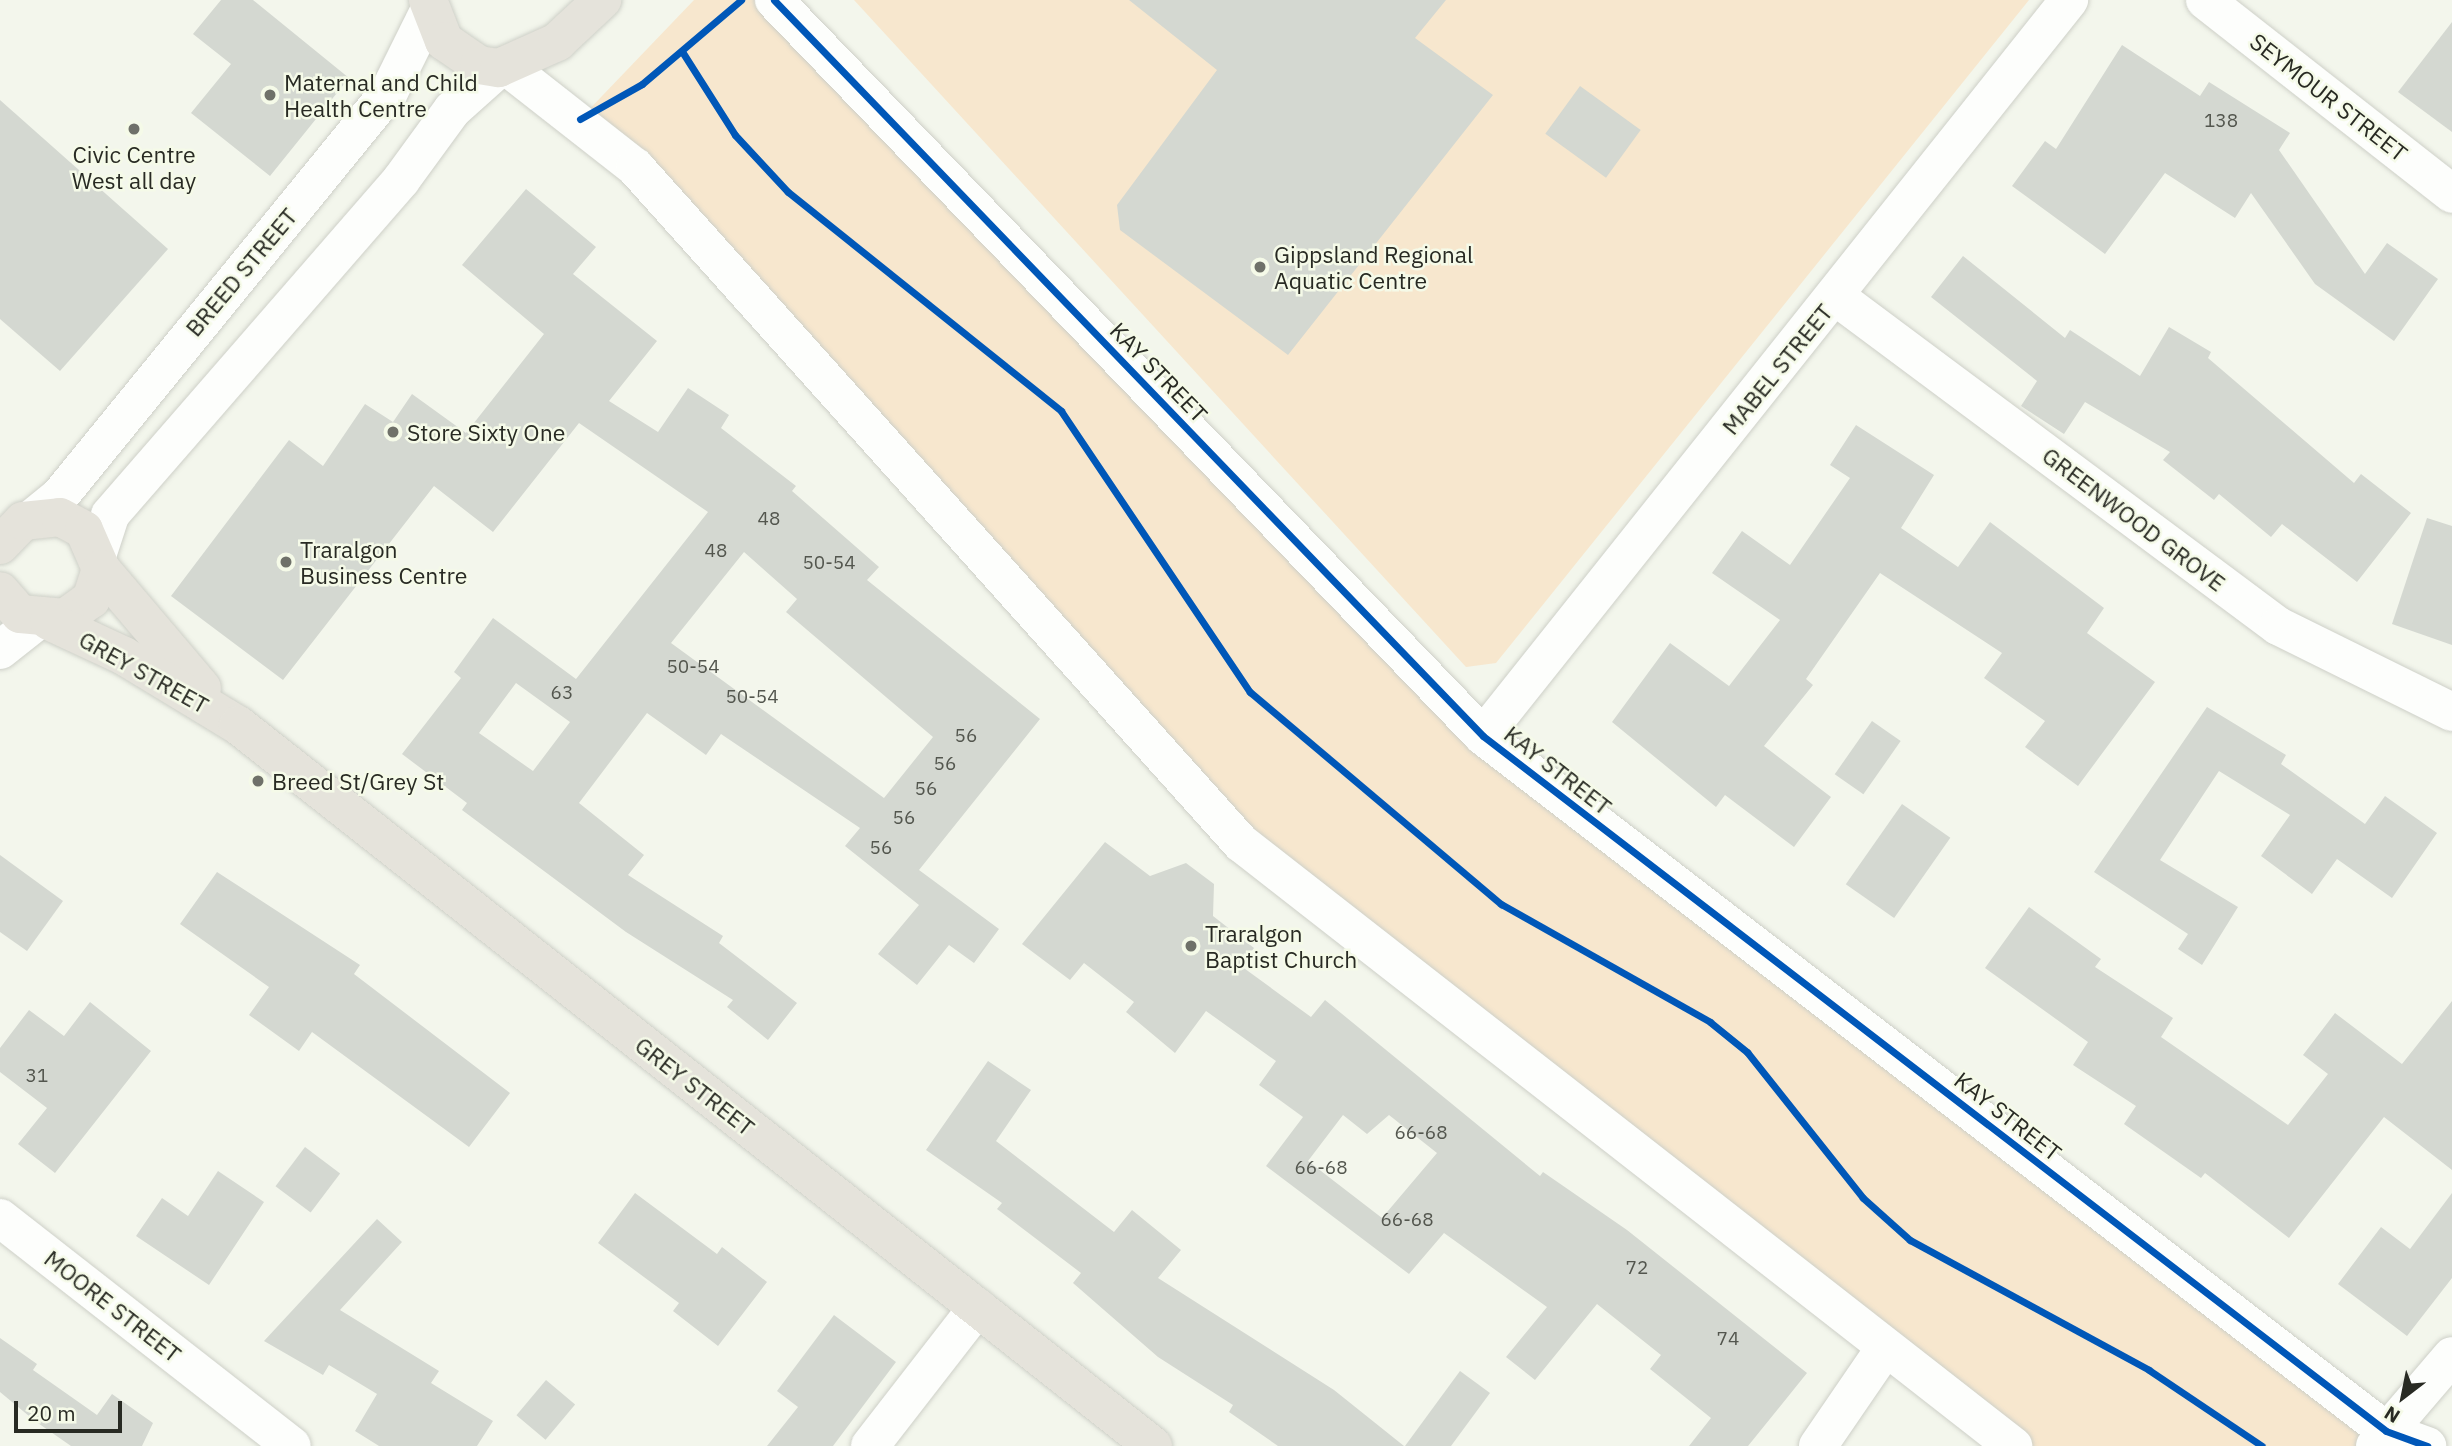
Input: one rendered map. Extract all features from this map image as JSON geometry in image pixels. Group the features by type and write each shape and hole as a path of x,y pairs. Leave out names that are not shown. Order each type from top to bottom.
{"main road":[{"path":"428,7 459,55 503,67 557,42 602,0"},
{"name":"GREY STREET","path":"14,521 60,517 84,530 99,561 149,632 238,725"},
{"path":"44,621 79,611 91,599 99,561"},
{"name":"GREY STREET","path":"0,591 20,614 44,621 124,656 238,725 1153,1446"}],"street":[{"name":"KAY STREET","path":"774,0 1483,736 2381,1438 2427,1446"},
{"name":"MABEL STREET","path":"1483,736 2069,0"},
{"name":"SEYMOUR STREET","path":"2206,0 2452,194"},
{"name":"BREED STREET","path":"14,521 59,497 389,92 428,7"},
{"path":"99,561 110,515 401,180 453,110 503,67 635,167 1241,843 2013,1446"},
{"name":"GREENWOOD GROVE","path":"1835,296 2278,626 2452,712"},
{"path":"0,650 44,621"},
{"name":"MOORE STREET","path":"0,1218 292,1446"},
{"path":"870,1446 977,1308"},
{"path":"1818,1446 1885,1348"},
{"path":"2381,1438 2452,1356"}],"shaded area":[{"path":"694,0 774,0 1483,736 2427,1446 2013,1446 1241,843 580,119"},
{"path":"854,0 2029,0 1496,663 1466,667"}],"building":[{"name":"Maternal and Child Health Centre","path":"221,0 253,0 349,78 270,176 191,113 231,64 193,34"},
{"path":"1129,0 1446,0 1415,38 1493,95 1288,355 1120,230 1117,205 1217,70"},
{"path":"2452,22 2452,132 2398,92"},
{"path":"2122,45 2200,96 2209,82 2290,133 2279,150 2365,274 2387,243 2438,279 2394,341 2315,284 2251,193 2235,218 2165,173 2105,254 2012,186 2045,141 2056,149"},
{"path":"1580,86 1641,130 1606,178 1545,134"},
{"path":"0,100 168,249 60,371 0,319"},
{"path":"526,189 596,247 573,274 657,341 609,401 658,432 688,388 729,415 721,428 796,486 792,491 879,567 867,580 1040,719 919,870 999,929 974,963 949,945 917,985 878,954 919,905 845,846 860,828 721,734 706,755 647,713 579,803 644,855 628,875 723,936 719,943 797,1003 768,1040 727,1007 733,1000 626,932 462,810 467,803 402,754 461,678 454,672 493,618 576,679 708,512 579,423 493,532 434,486 283,680 171,596 289,440 323,466 365,404 393,422 412,394 466,433 544,334 462,265","holes":["744,552 797,599 786,612 933,737 884,798 671,643","516,683 570,722 533,771 479,733"]},
{"path":"1963,256 2065,338 2070,330 2140,376 2169,327 2211,352 2208,358 2354,483 2361,474 2411,513 2357,582 2282,524 2271,537 2219,494 2214,500 2163,460 2170,452 2085,402 2064,434 2021,406 2037,381 1931,297"},
{"path":"1856,425 1934,475 1901,528 1958,567 1990,522 2104,608 2087,633 2155,682 2078,786 2025,747 2045,721 1984,678 2002,653 1880,573 1806,679 1813,685 1764,746 1831,797 1794,847 1725,795 1716,807 1612,722 1670,643 1729,686 1780,620 1712,573 1742,531 1790,565 1850,478 1830,465"},
{"path":"2427,518 2452,526 2452,645 2392,624"},
{"path":"2207,707 2286,755 2281,764 2365,824 2385,796 2437,833 2392,898 2337,859 2312,894 2261,856 2290,815 2219,771 2160,860 2238,907 2202,965 2178,949 2188,934 2094,872"},
{"path":"1872,721 1901,741 1863,794 1835,774"},
{"path":"1902,804 1950,838 1894,918 1846,884"},
{"path":"1105,842 1150,876 1186,863 1214,884 1213,916 1254,948 1241,966 1311,1017 1325,1000 1540,1176 1543,1172 1627,1230 1807,1373 1748,1446 1689,1446 1711,1418 1650,1369 1661,1355 1597,1304 1535,1380 1506,1357 1547,1307 1444,1233 1409,1274 1266,1166 1303,1117 1259,1085 1276,1061 1206,1011 1175,1053 1126,1012 1134,1002 1084,963 1070,980 1022,944","holes":["1343,1115 1367,1134 1389,1115 1437,1153 1382,1218 1308,1161"]},
{"path":"0,855 63,901 27,951 0,932"},
{"path":"217,872 360,965 354,974 510,1093 469,1147 312,1032 299,1051 249,1015 269,987 180,924"},
{"path":"2029,907 2101,959 2095,967 2173,1018 2161,1037 2288,1125 2328,1074 2303,1055 2335,1013 2402,1064 2452,1001 2452,1170 2384,1117 2289,1238 2205,1173 2201,1178 2124,1124 2136,1106 2073,1065 2088,1042 1985,968"},
{"path":"90,1002 151,1051 55,1173 18,1144 47,1108 0,1072 0,1048 29,1010 64,1036"},
{"path":"988,1061 1031,1090 996,1141 1114,1232 1132,1210 1181,1250 1158,1278 1334,1390 1404,1446 1278,1446 1229,1412 1233,1405 1158,1357 1073,1283 1081,1273 997,1209 1002,1203 926,1150"},
{"path":"305,1147 340,1173 311,1213 276,1186"},
{"path":"218,1171 264,1202 209,1285 136,1236 162,1198 188,1216"},
{"path":"635,1193 717,1254 722,1247 767,1282 718,1346 673,1311 679,1303 598,1243"},
{"path":"2452,1193 2452,1278 2407,1336 2338,1284 2381,1227 2410,1249"},
{"path":"377,1219 402,1242 340,1310 439,1371 431,1383 493,1421 477,1446 379,1446 355,1431 377,1394 329,1365 323,1375 264,1341"},
{"path":"834,1315 896,1362 833,1446 767,1446 798,1407 777,1391"},
{"path":"0,1338 37,1364 33,1370 97,1415 112,1394 153,1423 142,1446 71,1446 35,1421 0,1392"},
{"path":"1460,1371 1490,1393 1451,1446 1405,1446"},
{"path":"546,1380 575,1404 546,1440 516,1415"}],"cycle path":[{"path":"580,119 642,84 741,0"},
{"path":"774,0 1483,736 2386,1431 2427,1446"},
{"path":"683,53 735,135 788,192 1061,411 1250,692 1501,904 1710,1022 1747,1052 1863,1198 1910,1240 2149,1370 2262,1446"}],"place":[{"name":"Maternal and Child Health Centre","path":"270,95"},
{"name":"Civic Centre West all day","path":"134,129"},
{"name":"Gippsland Regional Aquatic Centre","path":"1260,267"},
{"name":"Store Sixty One","path":"393,432"},
{"name":"Traralgon Business Centre","path":"286,562"},
{"name":"Breed St/Grey St","path":"258,781"},
{"name":"Traralgon Baptist Church","path":"1191,946"}]}
